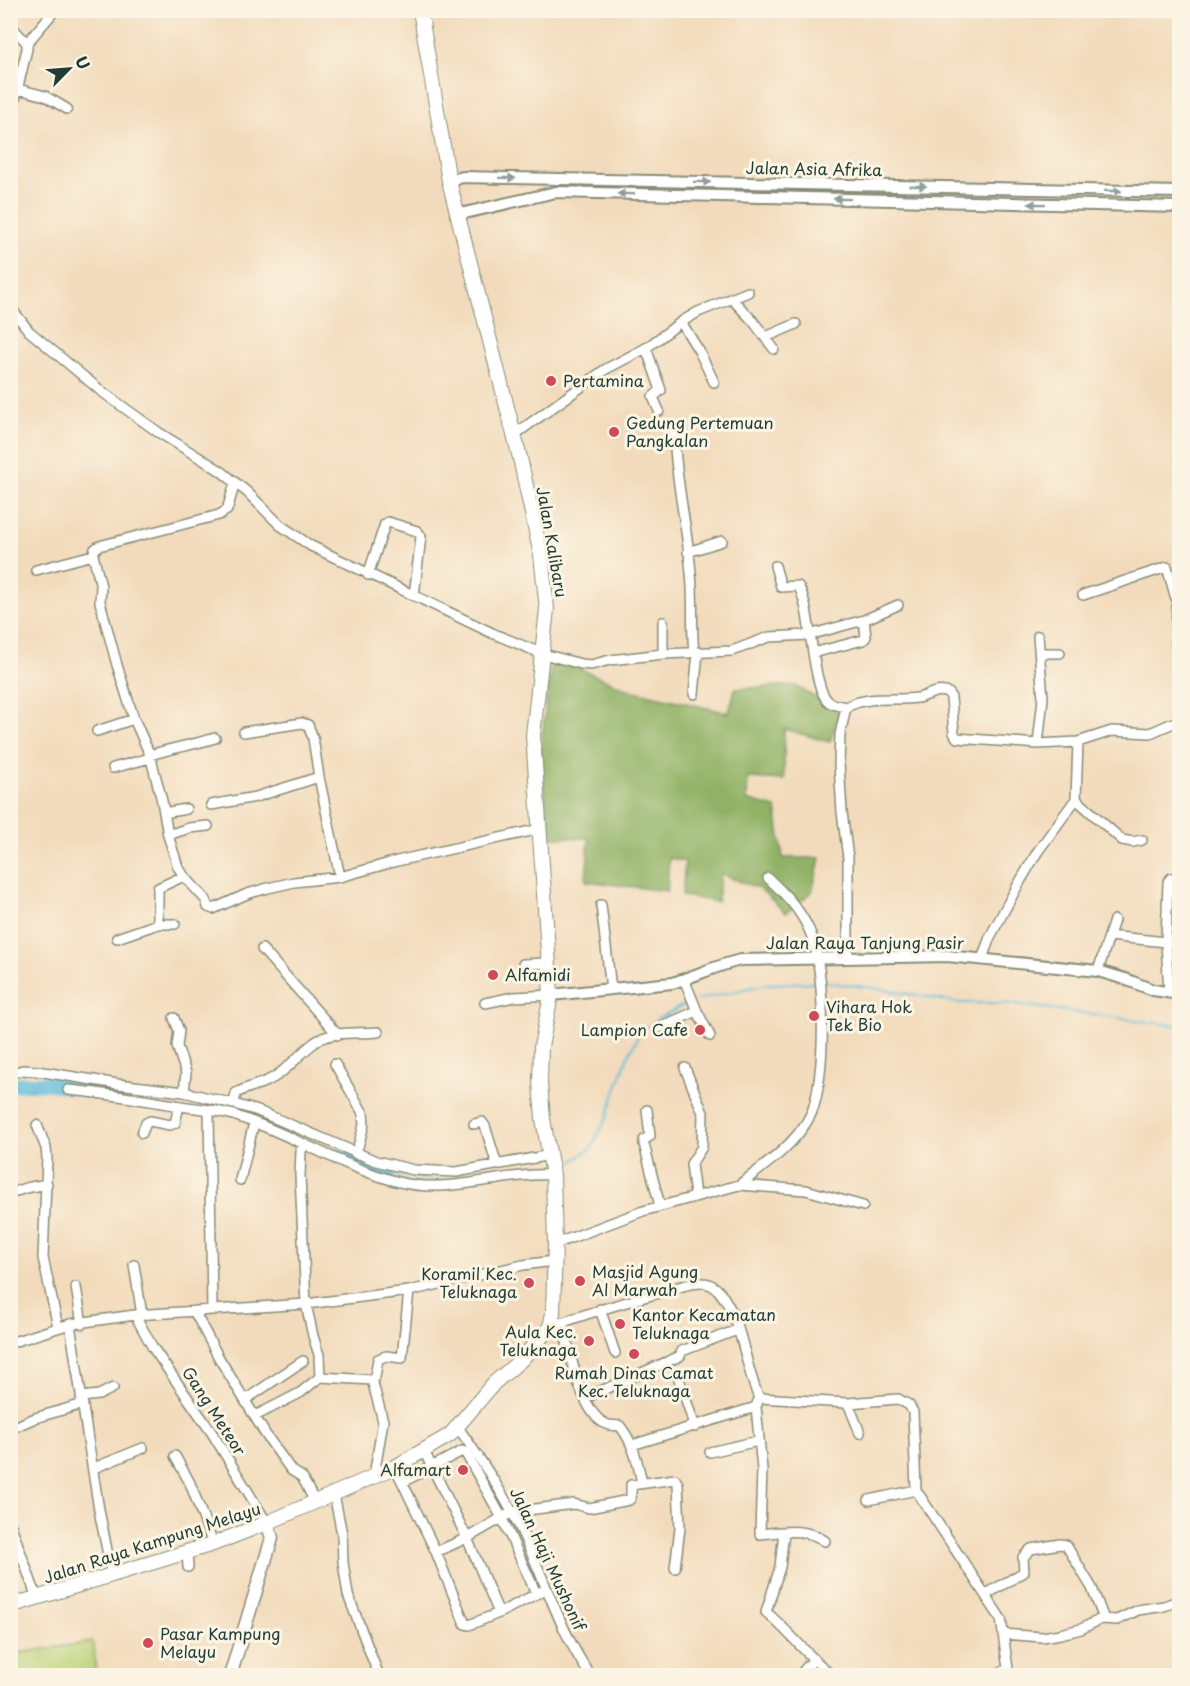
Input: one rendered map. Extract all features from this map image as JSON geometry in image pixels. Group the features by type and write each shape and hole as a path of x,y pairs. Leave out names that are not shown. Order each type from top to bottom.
{"main road":[{"name":"Jalan Kalibaru","path":"420,10 456,215 514,435 541,555 547,609 533,735 551,995 541,1047 540,1082 543,1119 552,1165"},
{"path":"552,1165 555,1244 553,1313 556,1324"},
{"name":"Jalan Raya Kampung Melayu","path":"10,1606 213,1544 267,1524 395,1467 450,1435 494,1383 521,1360 556,1324"},
{"path":"230,1676 272,1538 267,1524"}],"street":[{"path":"10,120 27,43 55,10"},
{"path":"10,25 27,43"},
{"path":"18,89 45,96 67,109"},
{"name":"Jalan Asia Afrika","path":"449,181 463,177 475,177 1179,192"},
{"name":"Jalan Asia Afrika","path":"456,215 556,192 1179,207"},
{"path":"514,435 606,369 646,348 681,322 698,312 748,292"},
{"path":"731,298 753,321 774,350"},
{"path":"10,306 29,331 101,391 158,432 221,471 247,492 280,525 311,546 368,575 543,654 581,664 591,664 663,654 732,651 769,636 809,635 864,620 898,605"},
{"path":"681,322 714,382"},
{"path":"766,337 796,324"},
{"path":"646,348 661,390 653,397 659,411"},
{"path":"674,430 674,462 692,576 692,631 696,653 694,694"},
{"path":"234,483 227,510 219,515 99,546 94,549 93,555 101,586 100,602 117,665 134,718 150,756 168,835 178,867 202,894 208,907 213,909 247,894 268,888 294,882 340,877 397,861 540,829"},
{"path":"368,575 385,524 388,522 417,531 421,536 414,596"},
{"path":"688,552 722,541"},
{"path":"36,570 93,555"},
{"path":"775,566 781,587 794,585 800,589 821,688 829,702 846,708 863,701 918,698 935,691 945,691 951,698 954,733 957,738 1038,744 1078,742 1112,731 1150,733 1179,720"},
{"path":"1083,595 1167,567 1177,602 1176,642 1179,656"},
{"path":"813,653 865,638 864,620"},
{"path":"663,622 663,654"},
{"path":"1038,636 1043,698 1038,744"},
{"path":"1040,653 1060,653"},
{"path":"846,708 840,735 839,764 848,858 848,958"},
{"path":"97,731 134,718"},
{"path":"244,732 305,723 314,738 319,777 340,877"},
{"path":"113,768 176,747 194,745 215,738"},
{"path":"982,960 990,937 1018,885 1038,851 1076,799 1078,742"},
{"path":"211,805 256,797 319,777"},
{"path":"1076,799 1122,840 1133,842 1142,840"},
{"path":"164,813 186,809"},
{"path":"168,835 189,828 208,826"},
{"path":"158,924 158,888 184,876"},
{"path":"739,1185 784,1149 805,1125 819,1092 823,1023 819,961 810,931 797,910 768,878"},
{"path":"1174,993 1166,942 1168,882 1171,878 1179,879"},
{"path":"601,905 611,989"},
{"path":"1098,971 1114,920"},
{"path":"117,938 158,924 175,924"},
{"path":"1109,936 1166,942"},
{"path":"262,949 338,1035"},
{"name":"Jalan Raya Tanjung Pasir","path":"551,995 672,982 721,964 741,960 819,961 848,958 947,956 1098,971 1125,978 1153,990 1174,993"},
{"path":"523,964 549,963"},
{"path":"684,979 695,1008 710,1036"},
{"path":"485,1003 514,997 551,995"},
{"path":"658,1028 695,1008"},
{"path":"174,1018 179,1031 177,1046 186,1073 184,1092"},
{"path":"234,1104 239,1091 271,1079 286,1069 316,1041 338,1035 378,1032"},
{"path":"335,1064 363,1113 364,1125 356,1154"},
{"path":"685,1068 703,1113 702,1148 691,1164 695,1196"},
{"path":"10,1074 23,1070 37,1071 184,1092 258,1111 356,1154 414,1170 456,1172 497,1165 552,1165"},
{"path":"68,1090 94,1092 236,1116 345,1164 398,1182 452,1186 530,1173 552,1165"},
{"path":"142,1133 146,1123 150,1120 171,1125 175,1123 179,1106"},
{"path":"647,1110 650,1136 644,1140 644,1144 660,1206"},
{"path":"209,1111 212,1310"},
{"path":"474,1124 482,1122 485,1126 497,1165"},
{"path":"240,1180 254,1123"},
{"path":"37,1125 46,1148 47,1184 43,1258 58,1327"},
{"path":"304,1144 301,1151 300,1175 306,1304 319,1355 320,1377"},
{"path":"10,1193 47,1184"},
{"path":"555,1244 643,1211 739,1185 806,1190 863,1206"},
{"path":"10,1343 70,1324 139,1315 306,1304 409,1291 523,1264 554,1261"},
{"name":"Gang Meteor","path":"134,1265 139,1315 153,1348 212,1433 267,1524"},
{"path":"642,1483 632,1445 620,1426 607,1424 598,1418 585,1398 556,1324 704,1282 720,1292 737,1330 758,1402 758,1441 762,1475 760,1534 790,1530 808,1533 825,1541"},
{"path":"76,1287 82,1324"},
{"path":"374,1476 383,1421 372,1380 375,1377 378,1359 386,1356 402,1358 409,1291"},
{"path":"600,1310 615,1353"},
{"path":"194,1311 219,1359 255,1416 291,1470 302,1477 315,1502"},
{"path":"70,1324 99,1510 112,1575"},
{"path":"585,1398 680,1356 682,1351 737,1330"},
{"path":"245,1400 303,1361"},
{"path":"255,1416 300,1393 320,1377 372,1380"},
{"path":"679,1379 695,1427"},
{"path":"10,1429 112,1388"},
{"path":"632,1445 695,1427 758,1402 848,1402 898,1399 909,1405 913,1412 916,1490 1001,1619 1008,1672 995,1676"},
{"path":"848,1402 860,1432"},
{"name":"Jalan Haji Mushonif","path":"457,1426 486,1467 512,1512 527,1542 541,1591 591,1676"},
{"path":"710,1452 758,1441"},
{"path":"94,1468 143,1448"},
{"path":"424,1451 467,1538 499,1613"},
{"path":"395,1467 436,1551 465,1624 469,1625 499,1613 541,1591 465,1452 403,1482"},
{"path":"175,1456 190,1483 213,1544"},
{"path":"436,1551 467,1538 512,1512 574,1504 589,1508 629,1500 631,1486 675,1479 678,1484 680,1528 675,1568"},
{"path":"869,1500 916,1490"},
{"path":"334,1494 342,1534 348,1595 379,1676"},
{"path":"10,1522 37,1598"},
{"path":"784,1532 780,1567 766,1612 783,1626 813,1660 833,1676"},
{"path":"985,1594 1024,1572 1023,1557 1031,1549 1066,1545 1092,1588 1104,1619"},
{"path":"187,1552 188,1567"},
{"path":"1003,1634 1042,1637 1081,1629 1098,1620 1117,1620 1138,1610 1164,1606 1179,1600"},
{"path":"799,1676 813,1660"},
{"path":"606,1676 623,1672 658,1676"}],"green space":[{"path":"552,657 630,690 729,713 735,689 794,685 840,712 830,742 784,729 784,780 748,778 747,800 776,808 783,858 820,858 812,892 786,913 760,889 721,874 717,902 682,896 685,861 669,858 667,891 586,881 589,838 550,837 540,753"},
{"path":"92,1642 96,1675 11,1675 11,1654"}],"waterway":[{"path":"697,1000 767,984 818,982"},
{"path":"824,982 882,989 959,1003 1005,1003 1180,1026"},
{"path":"557,1166 572,1162 591,1148 607,1117 627,1058 640,1033 658,1019 691,1001"},
{"path":"10,1085 48,1083 85,1089"},
{"path":"338,1156 388,1174"},
{"path":"534,1171 546,1168"},
{"path":"388,1174 442,1181"}],"place":[{"name":"Pertamina","path":"551,381"},
{"name":"Gedung Pertemuan Pangkalan","path":"614,432"},
{"name":"Alfamidi","path":"493,975"},
{"name":"Vihara Hok Tek Bio","path":"814,1016"},
{"name":"Lampion Cafe","path":"700,1030"},
{"name":"Masjid Agung Al Marwah","path":"580,1281"},
{"name":"Koramil Kec. Teluknaga","path":"529,1283"},
{"name":"Kantor Kecamatan Teluknaga","path":"620,1324"},
{"name":"Aula Kec. Teluknaga","path":"589,1341"},
{"name":"Rumah Dinas Camat Kec. Teluknaga","path":"634,1354"},
{"name":"Alfamart","path":"463,1470"},
{"name":"Pasar Kampung Melayu","path":"148,1643"}]}
